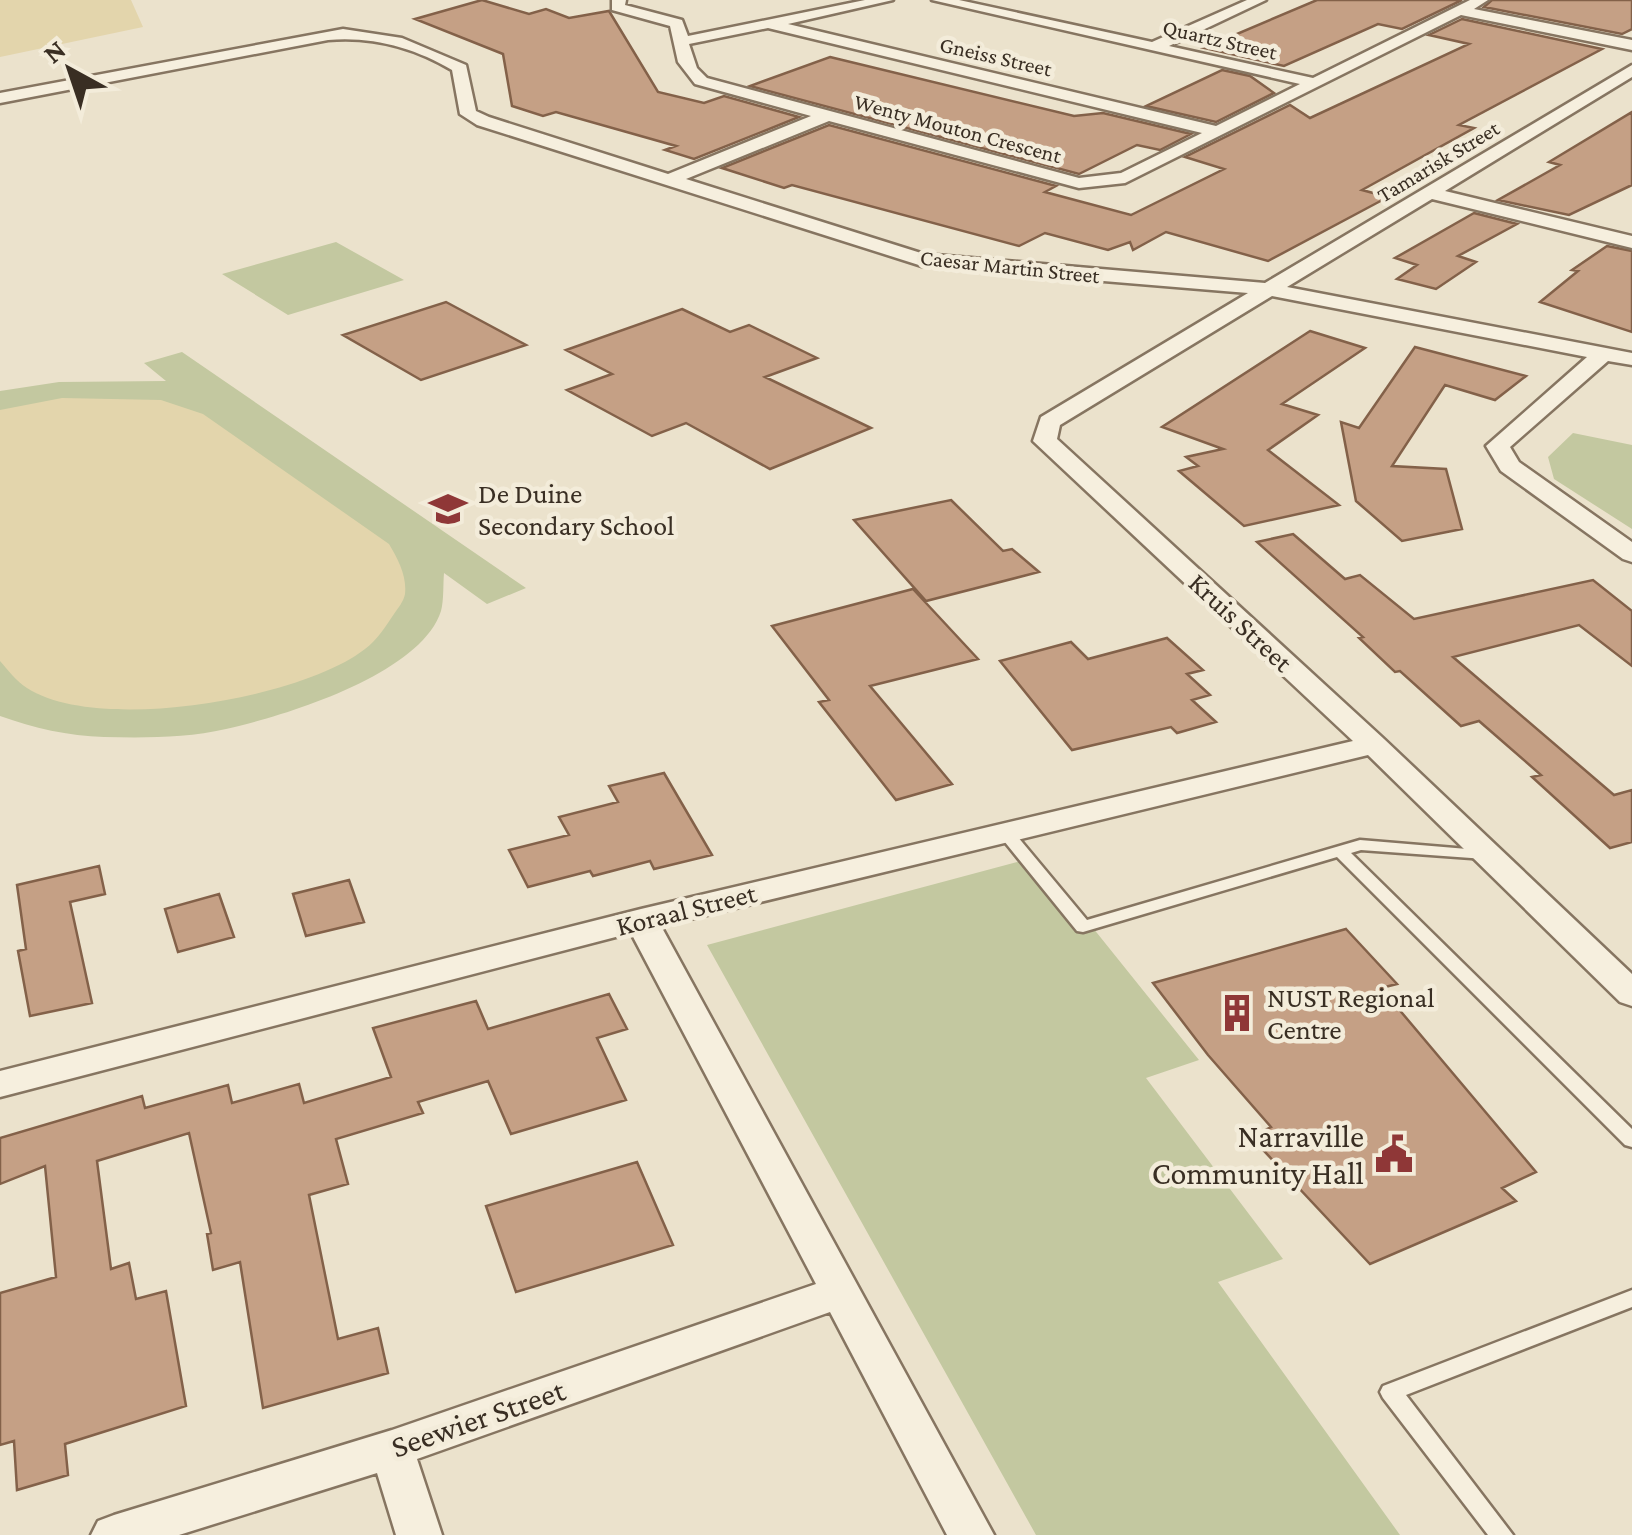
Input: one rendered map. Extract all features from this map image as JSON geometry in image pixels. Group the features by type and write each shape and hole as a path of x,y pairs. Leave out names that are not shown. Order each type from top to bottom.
{"street":[{"name":"Wenty Mouton Crescent","path":"619,0 617,6 677,23 684,63 701,81 1079,183 1125,178 1481,0"},
{"path":"683,41 886,0"},
{"name":"Quartz Street","path":"939,0 1315,83"},
{"path":"1154,47 1259,0"},
{"path":"1461,11 1632,45"},
{"name":"Gneiss Street","path":"768,24 1215,131"},
{"name":"Caesar Martin Street","path":"0,98 328,35 373,36 450,61 460,68 468,114 922,260 1267,289 1632,358"},
{"name":"Tamarisk Street","path":"1267,289 1632,70"},
{"path":"671,179 826,116"},
{"path":"1431,193 1632,242"},
{"name":"Kruis Street","path":"1267,289 1050,422 1046,441 1374,745 1632,994"},
{"path":"1604,353 1498,446 1509,466 1632,554"},
{"name":"Koraal Street","path":"0,1084 641,920 1374,745"},
{"path":"641,920 971,1535"},
{"name":"Seewier Street","path":"114,1535 392,1449 840,1292"},
{"path":"392,1449 419,1535"}],"lane":[{"path":"1006,833 1082,927 1360,845 1486,854"},
{"path":"1340,850 1632,1140"},
{"path":"1502,1535 1391,1392 1632,1298"}],"green space":[{"path":"336,242 404,280 288,315 222,274"},
{"path":"182,352 526,588 487,604 444,573 441,611 428,634 407,654 380,673 315,703 226,729 165,737 91,736 51,731 0,716 0,391 59,382 166,381 144,363"},
{"path":"1573,433 1632,445 1632,529 1554,479 1548,457"},
{"path":"1036,857 1199,1060 1146,1078 1283,1259 1218,1282 1400,1535 1036,1535 707,945"}],"sand":[{"path":"0,0 131,0 143,27 0,57"},
{"path":"62,398 161,400 203,414 389,544 405,581 401,604 365,649 335,667 249,695 148,709 101,708 59,702 27,688 0,661 0,410"}],"building":[{"path":"482,0 529,14 546,9 569,18 609,11 658,92 704,103 724,96 799,117 694,159 665,150 676,146 556,112 543,116 512,106 503,54 415,19"},
{"path":"1317,0 1462,0 1402,29 1378,24 1284,66 1204,48"},
{"path":"1492,0 1632,0 1632,29 1622,34 1484,7"},
{"path":"1462,19 1602,49 1459,125 1474,128 1362,190 1388,197 1268,261 1166,232 1133,250 1130,242 1108,250 1045,233 1019,246 792,185 784,188 722,168 829,125 1056,186 1045,192 1131,215 1224,169 1185,157 1290,105 1310,118 1469,44 1429,35"},
{"path":"830,57 1074,116 1103,113 1191,134 1160,150 1137,145 1079,174 750,86"},
{"path":"1222,70 1250,76 1274,93 1216,122 1146,106"},
{"path":"1632,112 1632,185 1569,215 1498,200 1560,165 1549,162"},
{"path":"1474,213 1517,224 1458,256 1476,262 1436,289 1397,279 1417,265 1395,258"},
{"path":"1607,246 1632,251 1632,332 1540,302 1578,271 1572,270"},
{"path":"446,302 526,345 421,380 343,335"},
{"path":"682,309 730,332 749,325 817,358 765,377 871,428 770,469 686,423 652,436 567,390 612,374 566,350"},
{"path":"1310,331 1365,348 1282,404 1318,415 1268,450 1339,505 1244,526 1179,471 1198,466 1186,457 1223,449 1162,427"},
{"path":"1415,347 1526,376 1495,400 1445,385 1392,466 1446,469 1462,529 1402,541 1356,501 1341,422 1359,428"},
{"path":"951,500 1003,551 1012,549 1039,572 926,601 854,520"},
{"path":"1293,534 1345,579 1360,575 1414,619 1593,580 1632,611 1632,666 1579,625 1453,657 1614,795 1632,790 1632,842 1610,848 1532,777 1541,775 1479,721 1461,726 1400,671 1395,672 1359,638 1363,637 1257,542"},
{"path":"913,589 978,659 870,686 952,784 896,800 819,702 829,700 772,626"},
{"path":"1167,638 1203,670 1187,674 1210,695 1192,700 1216,722 1177,733 1171,727 1072,750 1000,661 1071,642 1088,659"},
{"path":"664,773 712,855 654,869 650,861 593,876 590,871 528,887 509,850 569,835 559,817 618,802 609,786"},
{"path":"99,866 105,894 70,902 92,1003 30,1016 18,951 26,949 17,885"},
{"path":"349,880 364,922 306,936 293,894"},
{"path":"219,894 234,937 178,952 165,909"},
{"name":"Narraville Community Hall","path":"1346,929 1397,984 1381,988 1536,1172 1502,1188 1516,1201 1370,1264 1251,1137 1271,1127 1208,1055 1153,983"},
{"path":"609,994 627,1029 597,1038 626,1100 511,1134 488,1081 418,1102 423,1113 336,1139 348,1184 309,1195 338,1339 378,1328 388,1373 263,1408 240,1262 213,1270 207,1234 211,1233 189,1133 97,1161 111,1269 129,1263 136,1299 166,1291 186,1406 65,1444 68,1475 17,1490 14,1441 0,1445 0,1293 56,1277 45,1166 0,1184 0,1138 142,1096 145,1108 228,1085 232,1103 299,1084 304,1103 391,1077 373,1028 476,1001 488,1029"},
{"path":"637,1162 673,1245 516,1292 486,1206"}],"place":[{"name":"De Duine Secondary School","path":"448,509"},
{"name":"NUST Regional Centre","path":"1237,1013"},
{"name":"Narraville Community Hall","path":"1394,1154"}]}
